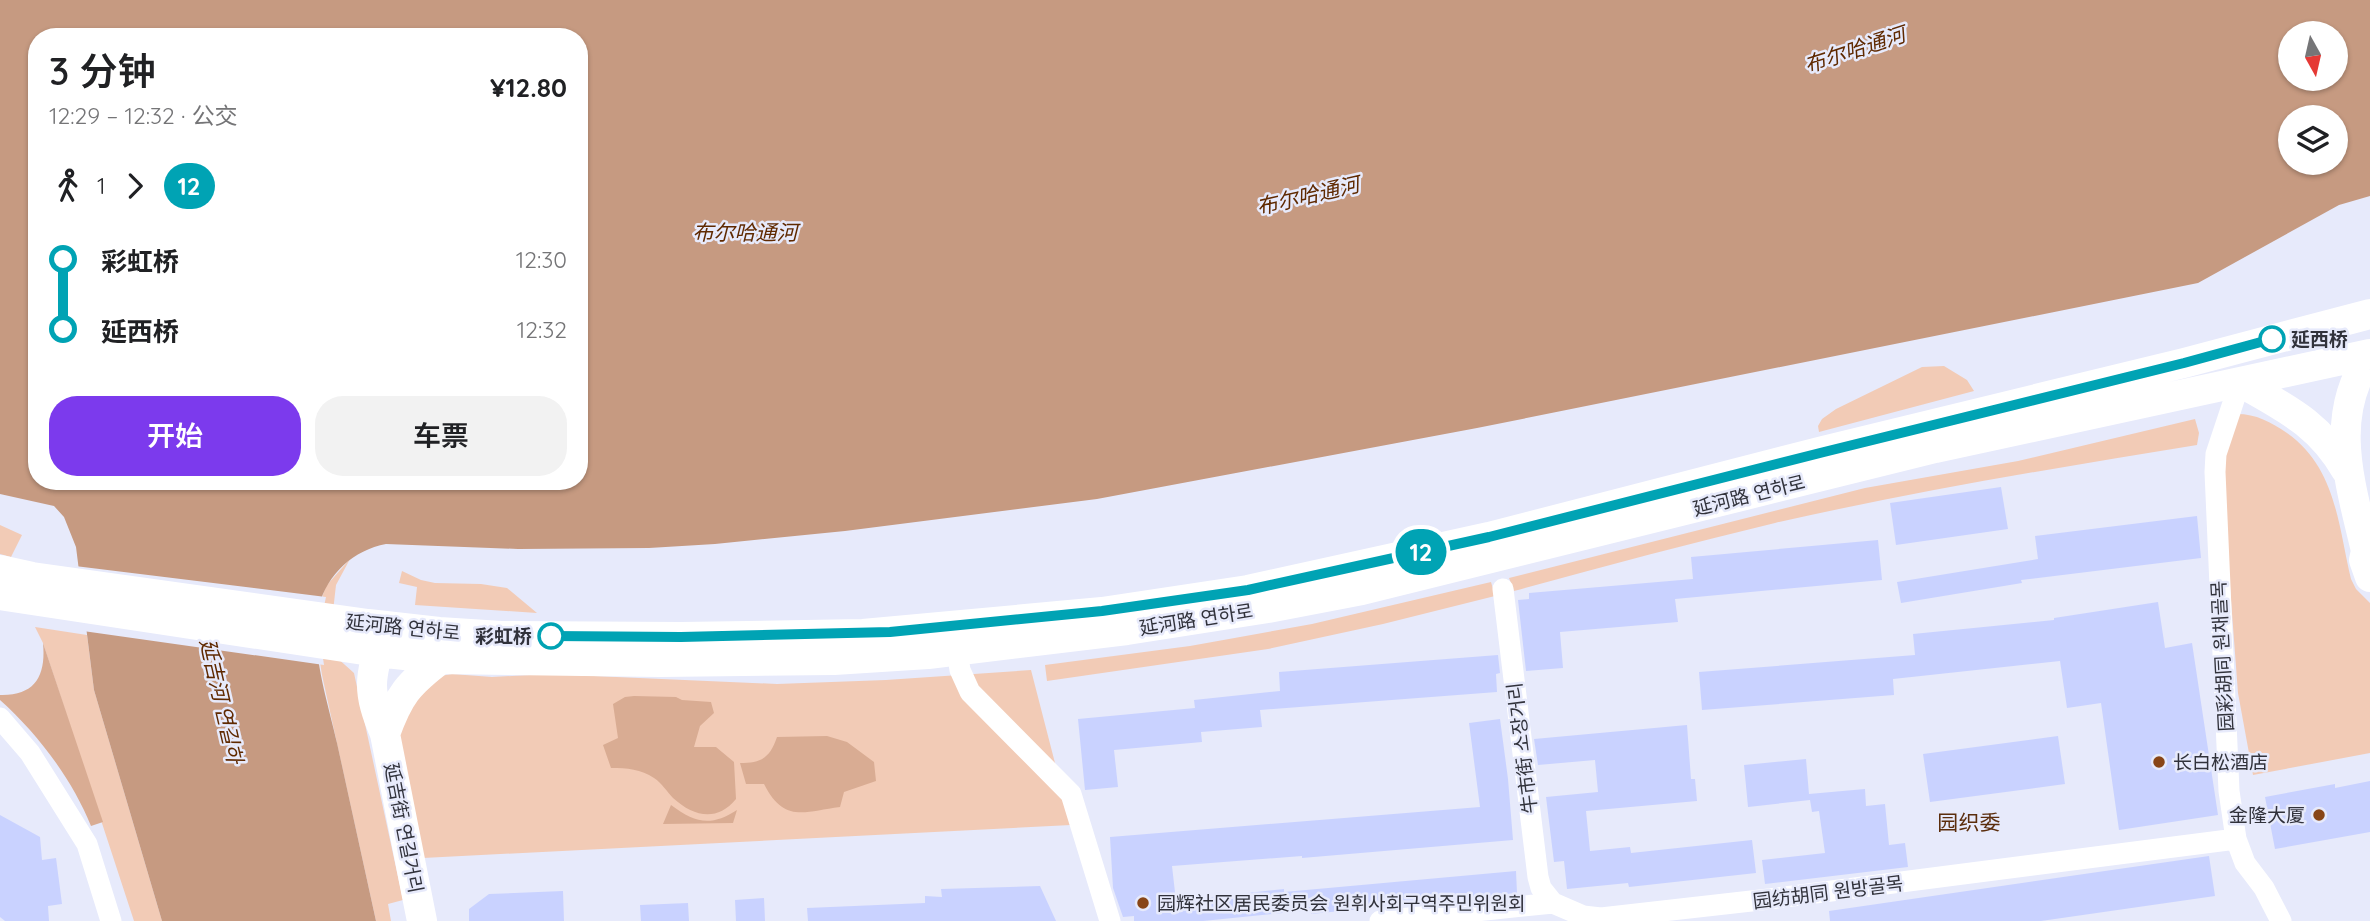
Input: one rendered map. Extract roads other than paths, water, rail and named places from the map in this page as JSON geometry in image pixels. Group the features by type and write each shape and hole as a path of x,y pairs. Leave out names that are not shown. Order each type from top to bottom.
{"main road":[{"name":"延河路 연하로","path":"374,638 439,632 502,636 681,637 863,634 1075,615 1248,590 1594,511 2370,314"},
{"name":"延河路 연하로","path":"0,594 31,588 374,638 441,659 712,662 856,659 957,650 1127,630 1362,590 1935,448 2370,355"},
{"path":"2370,355 2357,378 2347,406 2344,432 2348,473 2366,551 2364,559 2370,577"},
{"path":"2240,382 2308,423 2333,449 2348,473"},
{"path":"2370,384 2362,409 2359,440 2370,506"},
{"name":"延河路 연하로","path":"0,570 31,588"},
{"name":"延吉街 연길거리","path":"374,638 370,678 377,715 385,734 422,921"},
{"path":"385,734 394,709 407,688 441,659"}],"street":[{"name":"园彩胡同 원채골목","path":"2240,382 2216,454 2215,472 2229,791 2236,839 2245,863 2264,888 2281,921"},
{"name":"牛市街 소장거리","path":"1503,589 1538,877 1541,888 1553,904"},
{"path":"957,650 960,670 970,692 1071,794 1110,921"},
{"path":"0,718 30,753 88,844 111,921"},
{"name":"园纺胡同 원방골목","path":"1380,921 1553,904 1584,919 1601,918 1769,900 2236,839"}],"water":[{"path":"0,0 2370,0 2370,196 2339,205 2198,283 1477,428 1097,499 845,531 715,544 649,548 518,549 386,544 363,552 344,565 328,584 319,606 316,639 321,674 376,921 162,921 94,690 76,547 64,517 54,506 0,494"}],"place":[{"name":"延西桥","path":"2272,339"},
{"name":"彩虹桥","path":"551,636"},
{"name":"长白松酒店","path":"2159,762"},
{"name":"金隆大厦","path":"2319,815"},
{"name":"园辉社区居民委员会 원휘사회구역주민위원회","path":"1143,903"}],"district":[{"name":"园织委","path":"1969,823"}],"water label":[{"name":"布尔哈通河","path":"1855,50"},
{"name":"布尔哈通河","path":"1308,196"},
{"name":"布尔哈通河","path":"745,233"},
{"name":"延吉河 연길하","path":"221,701"}]}
